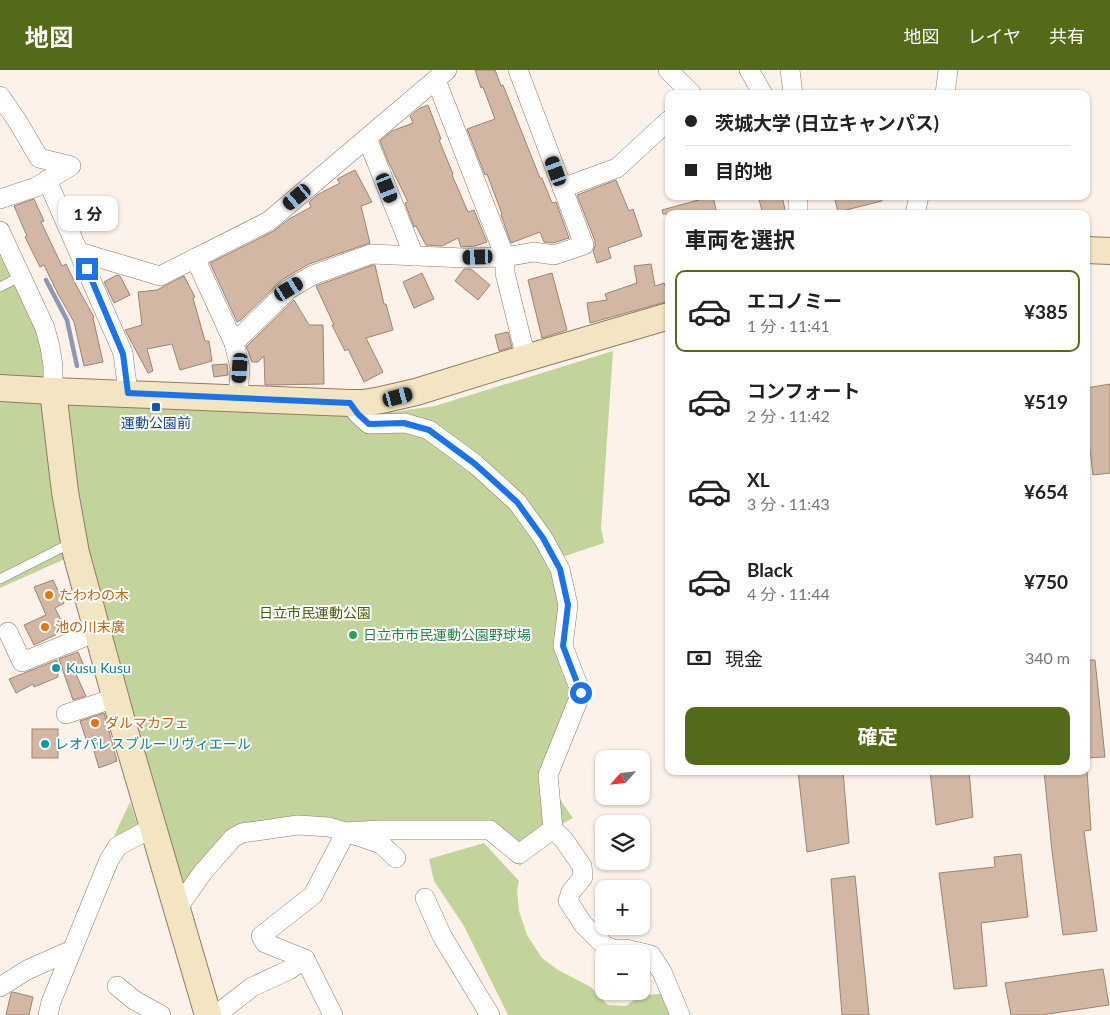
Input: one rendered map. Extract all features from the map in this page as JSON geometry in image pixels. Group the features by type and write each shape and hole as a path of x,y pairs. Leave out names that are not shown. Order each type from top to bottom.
{"street":[{"path":"234,343 289,289 313,275 371,254 464,258 505,257 534,252 554,255 584,245 518,70"},
{"path":"668,70 688,90"},
{"path":"749,70 761,90"},
{"path":"790,70 792,90"},
{"path":"79,252 160,276 269,221 442,75 505,257 505,273 526,358"},
{"path":"0,96 39,158 71,166 36,187 0,199"},
{"path":"562,188 617,168 665,124"},
{"path":"367,138 414,256"},
{"path":"47,180 123,354 128,393"},
{"path":"0,230 45,328 50,346 53,366 53,391 65,492 74,541 115,698 208,1015"},
{"path":"1090,250 1110,252"},
{"path":"194,258 234,343 240,368 238,399"},
{"path":"0,388 363,403 398,397 665,317"},
{"path":"350,403 369,424 404,423 429,430 475,464 517,502 543,538 560,569 568,605 563,646 581,693 548,775 553,829 564,840 582,866 583,877 571,892 568,901 583,924 605,946 616,950 626,949 651,955 662,972 680,1015"},
{"path":"8,632 22,662 97,632"},
{"path":"66,714 115,698"},
{"path":"176,909 203,872 233,838 242,833 298,825 329,827 381,844 396,858"},
{"path":"48,1015 51,1002 109,860 118,846 152,828"},
{"path":"346,832 379,830 490,830 519,854 553,829"},
{"path":"332,1015 305,959 265,943 261,936 313,896 346,832"},
{"path":"425,898 442,936 490,1015"},
{"path":"0,987 27,970 72,950"},
{"path":"216,1015 252,987 289,970 305,959"},
{"path":"117,986 134,1000 161,1015"}],"lane":[{"path":"0,287 21,276"},
{"path":"0,579 74,541"}],"green space":[{"name":"日立市民運動公園","path":"0,231 45,328 53,391 363,403 393,412 435,406 613,351 601,528 604,543 562,557 579,726 549,784 573,818 553,829 552,837 520,866 489,835 313,827 233,838 175,905 76,554 0,588"},
{"path":"130,802 137,824 134,831 114,836"},
{"path":"484,843 519,881 517,890 519,911 527,935 542,958 558,970 591,987 595,991 595,1000 603,1000 608,1005 626,1006 634,1000 650,1000 650,995 661,994 672,1015 508,1015 464,926 434,881 429,859"}],"building":[{"path":"475,70 495,70 501,86 503,85 540,178 542,178 552,203 556,202 569,238 553,243 544,242 540,232 511,243 487,174 485,175 467,129 495,119"},
{"path":"428,105 452,175 468,212 474,210 487,242 475,246 461,247 458,238 442,246 426,245 416,226 414,227 405,203 408,202 380,141 392,131 413,123 410,116 420,108"},
{"path":"355,170 372,202 361,206 370,243 309,264 283,279 237,322 210,263 274,231 289,219 311,207 309,202 317,195 340,183 337,179"},
{"path":"616,180 629,211 633,209 642,236 608,248 611,258 597,263 593,251 595,241 577,195"},
{"path":"34,199 44,221 41,222 62,266 66,264 94,317 103,362 84,366 74,322 44,265 40,267 25,237 27,236 14,206"},
{"path":"698,200 714,200 716,210 665,210 665,214 663,214 662,210"},
{"path":"759,200 783,200 785,210 762,210"},
{"path":"835,200 882,200 846,210 838,210"},
{"path":"651,264 655,286 664,283 665,302 590,323 587,303 607,300 605,294 637,283 634,266"},
{"path":"375,265 384,304 386,304 393,330 366,338 383,372 364,382 348,349 345,351 332,325 334,325 316,286"},
{"path":"464,269 471,269 490,285 478,300 455,281"},
{"path":"422,273 434,299 414,308 403,282"},
{"path":"552,273 567,330 542,338 528,280"},
{"path":"117,275 120,276 130,295 114,303 104,282"},
{"path":"184,276 195,297 193,298 205,341 209,341 212,361 180,370 172,344 147,349 153,371 148,373 125,330 142,325 138,292 157,290"},
{"path":"294,300 309,325 323,325 324,384 265,385 264,356 258,362 252,362 246,347"},
{"path":"508,332 512,347 499,351 495,335"},
{"path":"227,364 228,375 214,377 212,365"},
{"path":"1110,384 1110,473 1093,475 1090,449 1090,387"},
{"path":"53,580 64,603 55,608 66,630 34,645 24,625 46,615 34,587"},
{"path":"78,652 84,666 74,670 86,696 73,700 59,659"},
{"path":"57,660 58,677 34,687 33,684 16,693 9,679"},
{"path":"1090,660 1095,660 1105,757 1090,758"},
{"path":"104,713 117,761 99,768 90,738 86,739 80,721"},
{"name":"レオパレスブルーリヴィエール","path":"32,729 58,729 58,758 32,758"},
{"path":"798,775 843,775 849,843 807,852"},
{"path":"930,775 969,775 973,817 936,825"},
{"path":"1044,775 1087,775 1091,830 1084,831 1097,931 1063,935"},
{"path":"1021,854 1028,917 981,923 987,986 954,989 939,873 995,867 994,857"},
{"path":"855,876 869,1015 842,1015 831,879"},
{"path":"1103,969 1109,1005 1041,1015 1011,1015 1005,983"},
{"path":"11,993 33,997 29,1015 6,1015"}],"waterway":[{"path":"46,280 67,320 77,366"}],"place":[{"name":"運動公園前","path":"156,407"},
{"name":"たわわの木","path":"49,595"},
{"name":"池の川末廣","path":"45,627"},
{"name":"日立市市民運動公園野球場","path":"353,635"},
{"name":"Kusu Kusu","path":"56,668"},
{"name":"ダルマカフェ","path":"95,723"},
{"name":"レオパレスブルーリヴィエール","path":"45,744"}],"route":[{"path":"87,269 123,354 128,393 350,403 369,424 404,423 429,430 475,464 517,502 543,538 560,569 568,605 563,646 581,693"}]}
